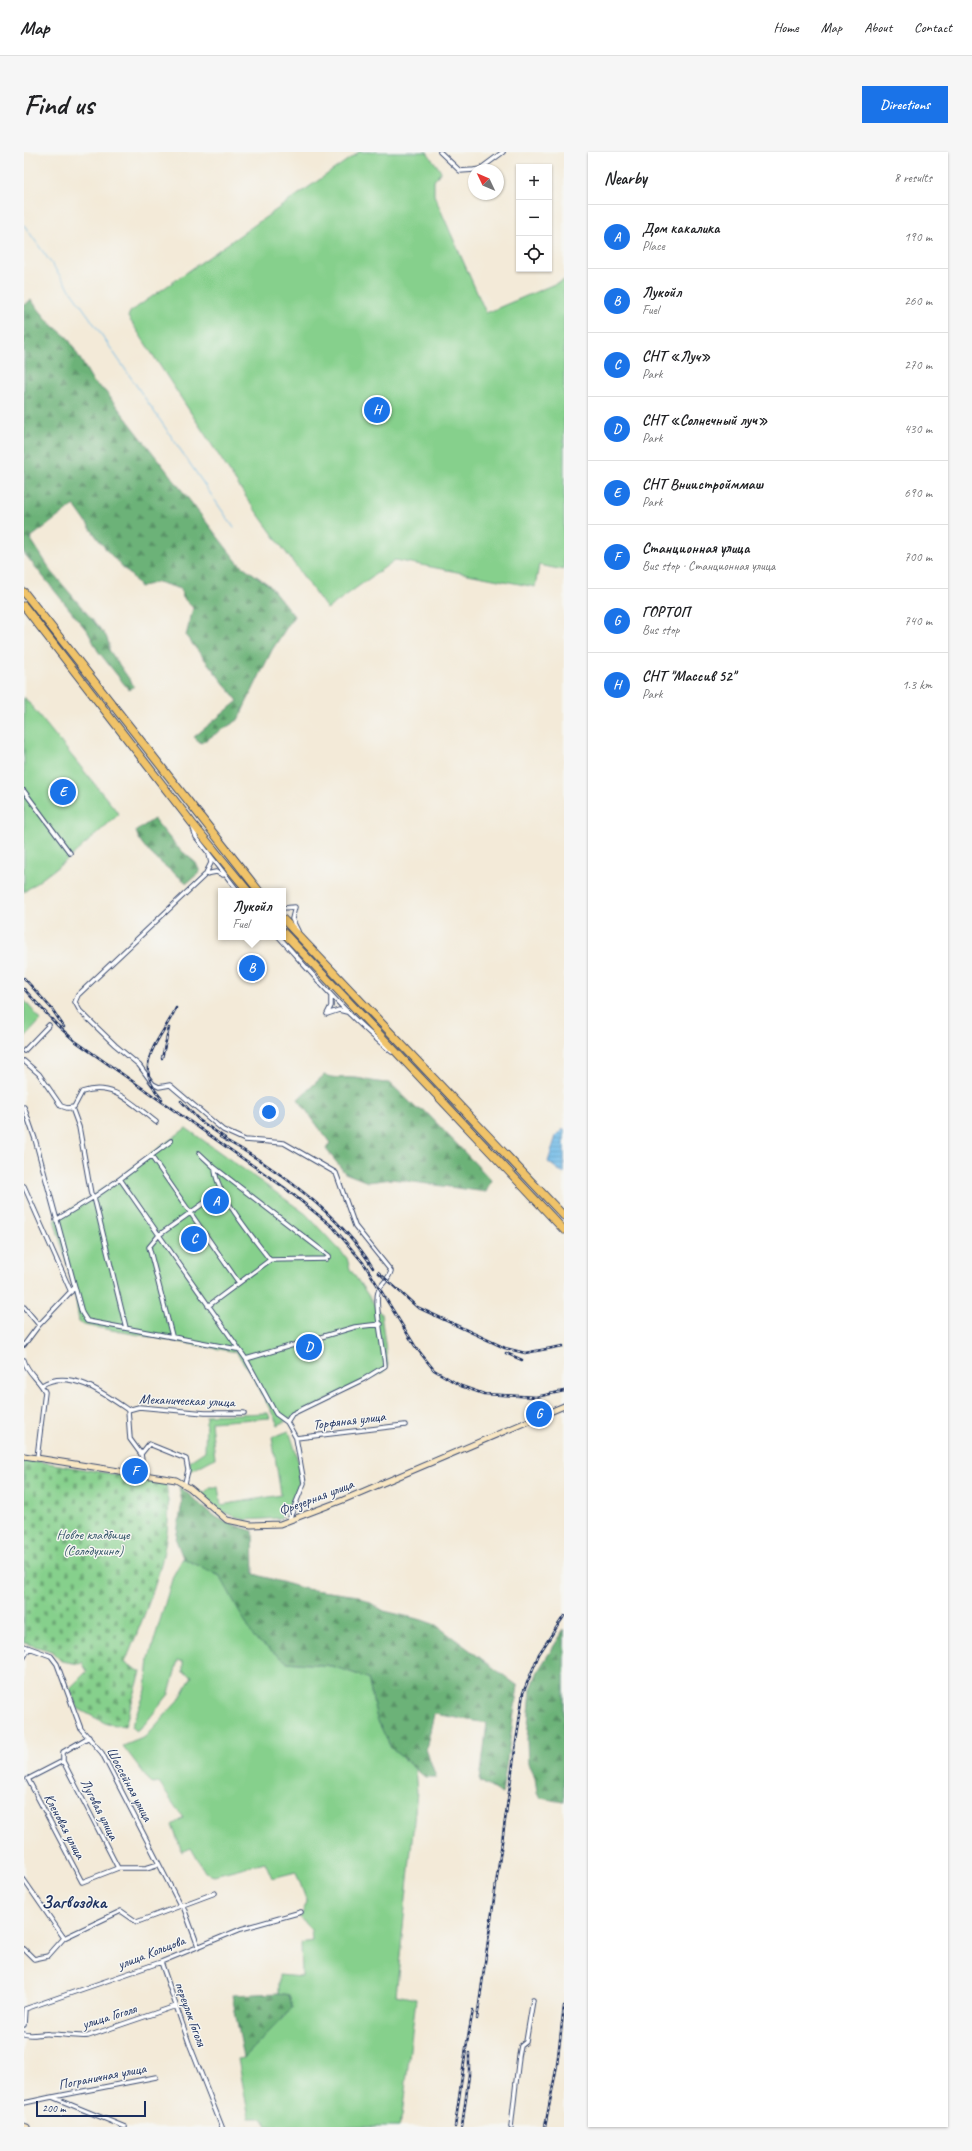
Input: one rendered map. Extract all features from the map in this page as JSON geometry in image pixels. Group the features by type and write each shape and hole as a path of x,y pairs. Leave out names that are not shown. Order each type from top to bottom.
{"highway":[{"path":"24,592 256,888"},
{"path":"24,606 192,823 246,888"},
{"path":"286,922 564,1216"},
{"path":"286,935 564,1230"}],"street":[{"path":"440,152 460,171 468,170"},
{"path":"487,164 503,152"},
{"path":"24,791 70,853"},
{"path":"192,823 196,837 236,888"},
{"path":"209,854 211,863 205,875 78,994 75,1002 80,1011 115,1045 139,1065 153,1084 159,1087 170,1085 222,1130 245,1140 259,1143 284,1143 336,1173 355,1226 391,1271 387,1281 378,1291 377,1304 381,1324 384,1366 364,1379 292,1414 287,1422"},
{"path":"205,875 216,872 226,876"},
{"path":"286,908 295,907 292,919 308,946"},
{"path":"282,940 331,995 369,1034 404,1062"},
{"path":"331,995 331,1006 327,1014 339,1010 347,1012"},
{"path":"24,1051 49,1025"},
{"path":"24,1061 39,1074 61,1106 72,1108 78,1103 82,1092 106,1089 118,1093 156,1122"},
{"path":"24,1107 76,1287 82,1313 87,1321 172,1336 237,1350"},
{"path":"72,1108 79,1127 91,1194 94,1197 126,1328"},
{"path":"56,1220 94,1197 171,1141"},
{"path":"199,1153 215,1168 329,1256 326,1259 270,1260 208,1306"},
{"path":"151,1156 239,1283"},
{"path":"215,1168 215,1176 221,1191 270,1260"},
{"path":"120,1179 237,1350 246,1359 276,1414 287,1422 296,1438 304,1482 289,1522"},
{"path":"24,1186 71,1292"},
{"path":"172,1336 149,1247 159,1235 221,1191"},
{"path":"24,1345 39,1326 76,1287"},
{"path":"24,1306 39,1326"},
{"path":"246,1359 355,1327 381,1324"},
{"path":"24,1360 30,1372 42,1385 45,1392 37,1458"},
{"name":"Механическая улица","path":"42,1385 50,1380 70,1380 106,1395 128,1410 139,1407 204,1413 244,1413"},
{"name":"Фрезерная улица","path":"185,1483 227,1520 251,1526 289,1522 564,1406"},
{"path":"128,1410 130,1439 141,1454 144,1474"},
{"name":"Торфяная улица","path":"296,1438 405,1425"},
{"path":"24,1456 144,1474 185,1483 188,1470 186,1459 149,1444 141,1454"},
{"name":"Шоссейная улица","path":"24,1646 51,1656 57,1664 81,1729 102,1753 178,1903 183,1906 198,1946"},
{"path":"24,1657 28,1648"},
{"path":"63,1761 63,1752 89,1737"},
{"name":"Кленовая улица","path":"63,1761 28,1779 82,1882 118,1868"},
{"name":"Луговая улица","path":"63,1761 118,1868"},
{"path":"118,1868 146,1868 159,1864"},
{"path":"24,1880 64,1938"},
{"path":"24,1948 34,1958 48,1956 64,1938 121,1911 137,1922 215,1893"},
{"name":"улица Кольцова","path":"24,2025 24,2008 161,1962 241,1929 301,1912"},
{"name":"переулок Гоголя","path":"161,1962 222,2127"},
{"path":"511,2127 519,2056 521,2046 526,2042 533,2000"},
{"name":"улица Гоголя","path":"24,2034 31,2036 48,2034 77,2037 88,2036 176,2006"},
{"name":"Пограничная улица","path":"24,2103 156,2077"},
{"path":"52,2097 125,2127"}],"green space":[{"path":"359,152 427,152 441,171 434,181 434,195 486,313 564,280 564,570 539,565 535,587 395,560 327,609 250,503 128,317 130,312"},
{"path":"31,300 50,323 68,338 94,383 105,391 238,563 269,585 294,616 272,650 238,720 201,743 194,737 238,701 186,636 193,608 183,598 181,589 158,582 140,587 105,548 74,505 30,538 52,572 106,636 109,644 109,650 134,686 129,690 98,651 88,632 24,553 24,305"},
{"path":"24,697 119,814 67,860 24,892"},
{"path":"154,819 177,847 196,863 200,872 187,883 157,860 139,838 136,831"},
{"path":"24,1000 41,1020 24,1038"},
{"path":"324,1075 390,1083 417,1109 424,1110 491,1180 486,1192 392,1179 368,1182 345,1173 326,1149 330,1143 298,1099"},
{"path":"186,1128 306,1214 347,1258 350,1269 381,1314 388,1366 383,1372 278,1425 254,1378 236,1352 83,1325 79,1322 74,1286 54,1220 116,1180"},
{"path":"268,1413 270,1418 211,1422 215,1458 189,1472 190,1461 205,1451 206,1415"},
{"path":"289,1431 299,1467 299,1481 298,1487 281,1518 245,1520 220,1511 195,1490 204,1493 210,1487 218,1487 221,1505 281,1495 272,1437"},
{"name":"Новое кладбище (Солодухино)","path":"24,1459 166,1483 168,1506 164,1552 151,1598 125,1663 141,1672 125,1726 107,1724 77,1708 70,1688 87,1671 82,1662 80,1664 61,1661 51,1651 24,1643"},
{"path":"179,1486 211,1514 225,1522 253,1531 254,1574 306,1589 359,1596 384,1611 436,1625 518,1686 502,1794 480,1781 487,1723 434,1714 426,1749 436,1777 425,1777 391,1748 377,1719 368,1678 332,1666 287,1662 254,1638 220,1576 183,1558 176,1540 182,1502"},
{"path":"183,1558 220,1576 287,1662 332,1666 368,1678 377,1719 391,1748 415,1769 417,1792 396,1995 416,1999 402,2116 398,2127 267,2127 264,2118 249,2118 238,2059 244,2058 292,2008 289,1995 279,1993 279,1975 302,1977 301,1943 312,1941 311,1930 300,1918 307,1902 296,1872 272,1878 265,1862 214,1875 205,1872 191,1848 182,1852 172,1825 183,1818 159,1783 152,1784 123,1746 145,1737 179,1700 192,1676 183,1672 183,1662 178,1660 169,1694 144,1725 136,1731 131,1727 146,1690 149,1658 173,1576"},
{"path":"564,1630 564,1802 540,1798 537,1792 535,1778 528,1764 527,1739 531,1689 538,1671"},
{"path":"279,1993 289,1995 292,2008 244,2058 232,1995"}],"water":[{"path":"563,1129 564,1174 548,1162 556,1136"}],"waterway":[{"path":"24,225 88,315 234,528"}],"railway":[{"path":"24,978 52,1009 64,1027"},
{"path":"24,989 57,1025 75,1041 285,1188 333,1227 365,1265 415,1346 434,1370 461,1386 484,1394 536,1397 564,1391"},
{"path":"162,1099 153,1086 148,1075 148,1064 151,1053 176,1008"},
{"path":"162,1058 169,1028"},
{"path":"181,1101 199,1120 225,1138"},
{"path":"220,1137 284,1177 325,1211 360,1249 373,1268"},
{"path":"378,1272 417,1307 505,1348 525,1353 563,1346"},
{"path":"506,1353 522,1360"},
{"path":"477,2019 523,1693 539,1654 564,1616"},
{"path":"545,2127 557,2065 564,2006"},
{"path":"455,2127 473,2010"},
{"path":"462,2127 469,2075 469,2053"}],"place":[{"name":"СНТ \"Массив 52\"","path":"377,410"},
{"name":"СНТ Вниистройммаш","path":"63,792"},
{"name":"Лукойл","path":"252,968"},
{"name":"Дом какалика","path":"216,1201"},
{"name":"СНТ «Луч»","path":"194,1239"},
{"name":"СНТ «Солнечный луч»","path":"309,1347"},
{"name":"ГОРТОП","path":"539,1414"},
{"name":"Станционная улица","path":"135,1471"}],"district":[{"name":"Загвоздка","path":"74,1902"}]}
